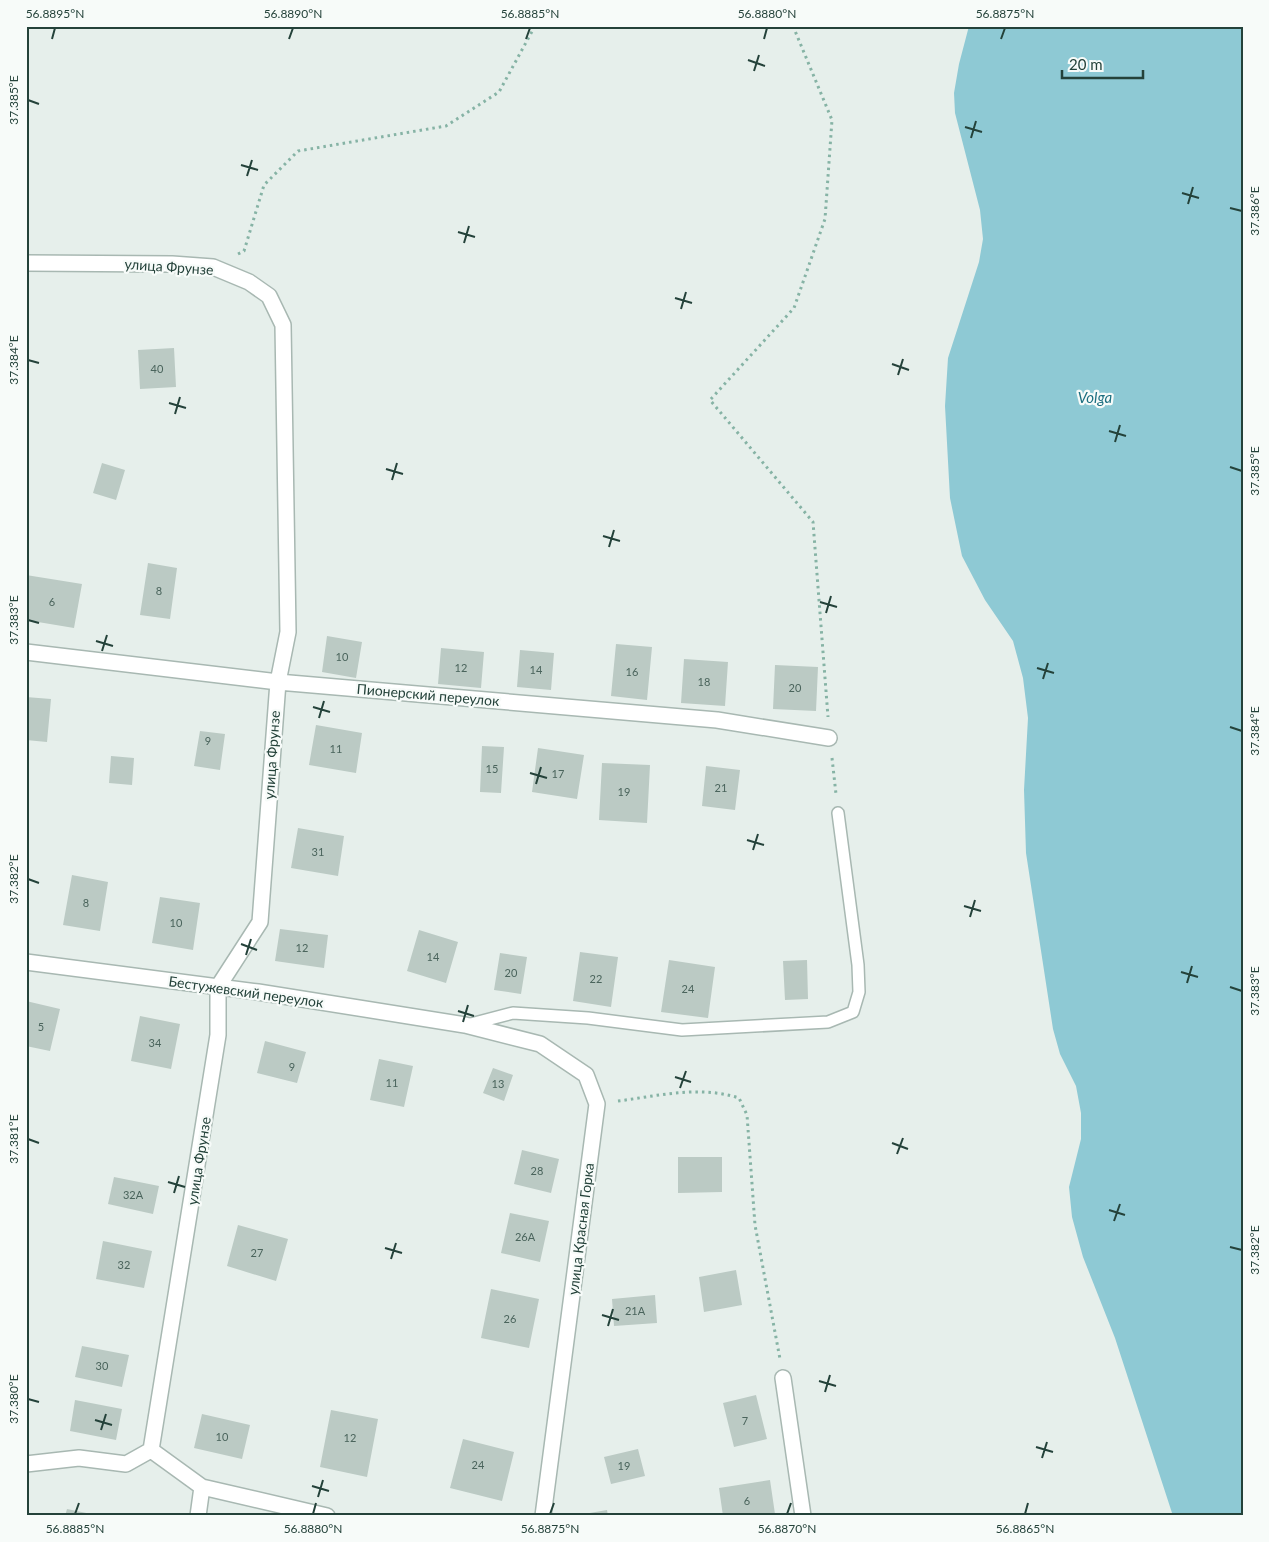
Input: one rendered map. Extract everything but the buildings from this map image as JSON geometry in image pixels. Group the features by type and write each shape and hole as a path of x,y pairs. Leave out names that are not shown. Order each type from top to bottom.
{"street":[{"name":"улица Фрунзе","path":"26,263 172,264 213,267 248,282 269,296 283,325 288,632 278,682 260,922 218,987 217,1044 151,1450"},
{"name":"Пионерский переулок","path":"26,652 278,682 716,720 829,738"},
{"name":"Бестужевский переулок","path":"26,962 218,987 465,1025"},
{"name":"улица Красная Горка","path":"465,1025 540,1044 586,1076 597,1104 543,1516"},
{"path":"783,1378 803,1516"},
{"path":"26,1464 78,1458 126,1464 151,1450 202,1487 328,1516"},
{"path":"198,1516 202,1487"}],"lane":[{"path":"465,1025 513,1013 588,1018 682,1030 828,1022 853,1012 859,992 858,964 838,812"}],"path":[{"path":"213,267 244,251 264,185 298,151 446,126 499,92 536,26"},
{"path":"793,26 832,120 825,219 794,308 710,400 813,522 829,738 838,812"},
{"path":"597,1104 695,1090 726,1094 739,1098 747,1114 755,1225 783,1378"}],"water":[{"name":"Volga","path":"969,26 1243,26 1243,1516 1173,1516 1115,1338 1083,1257 1072,1217 1069,1187 1081,1139 1081,1113 1076,1086 1060,1054 1053,1029 1026,853 1024,790 1028,718 1023,678 1013,641 985,600 962,556 950,498 945,406 948,358 979,262 983,239 980,210 955,113 954,93"}]}
